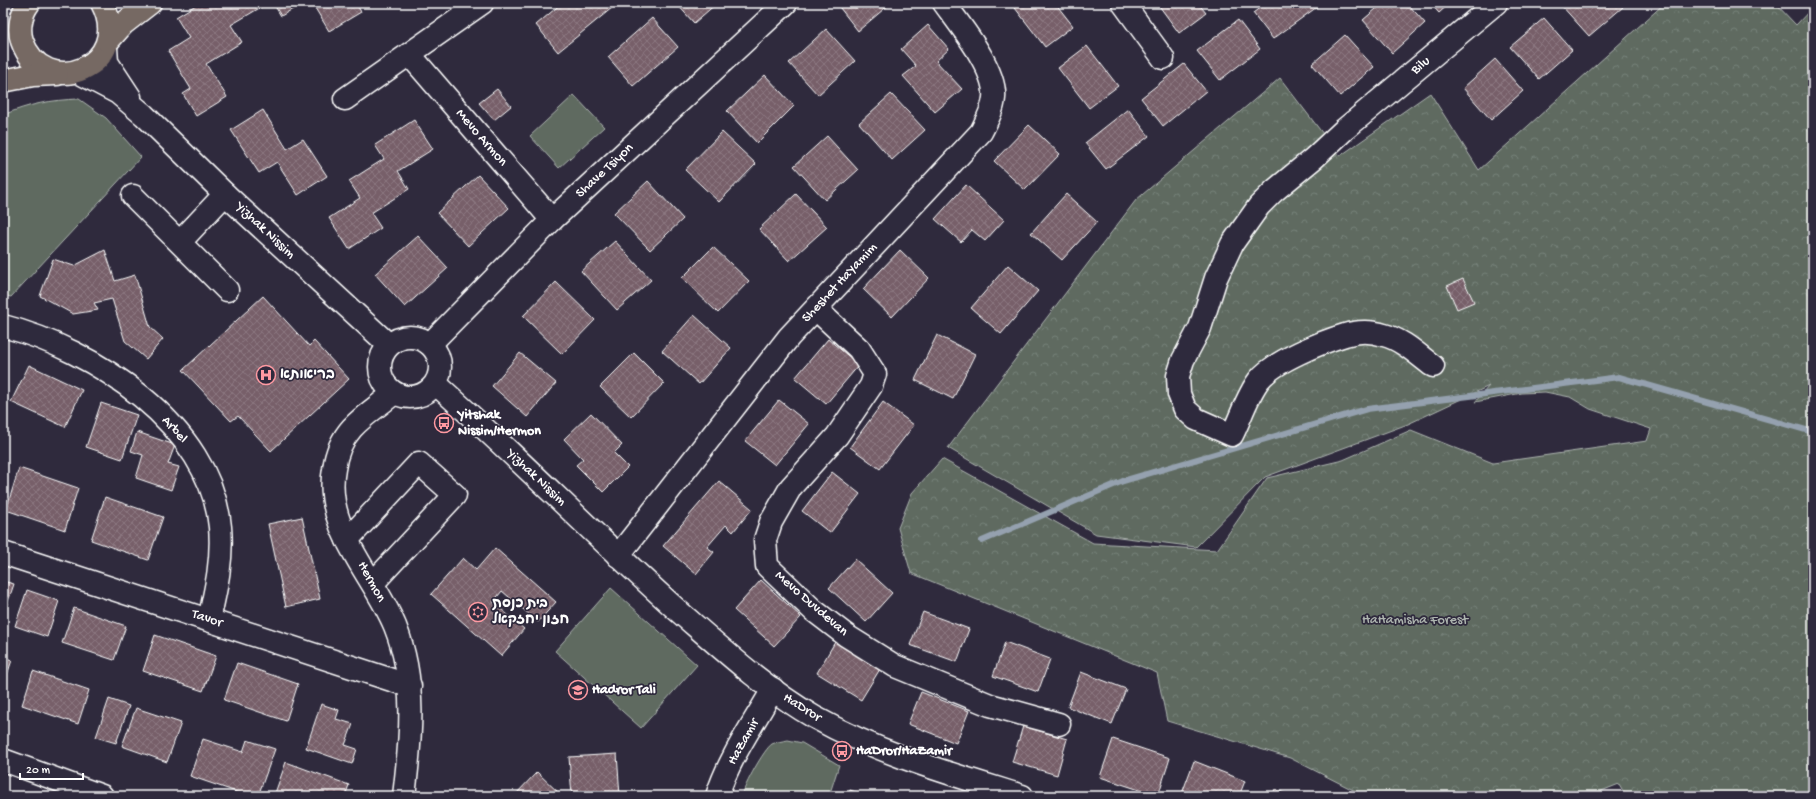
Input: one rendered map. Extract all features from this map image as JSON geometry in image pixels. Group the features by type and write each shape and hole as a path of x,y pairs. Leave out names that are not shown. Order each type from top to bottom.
{"main road":[{"path":"102,3 108,15 110,28 107,45"},
{"path":"3,81 33,75 70,72 89,66 99,58 123,24 150,3"},
{"path":"21,13 21,35 26,50 35,62 47,70 70,72"}],"street":[{"path":"345,99 410,55 482,3"},
{"name":"Sheshet HaYamim","path":"618,556 789,337 965,151 981,132 989,115 994,97 990,75 982,57 944,3"},
{"path":"1123,3 1163,58"},
{"name":"Bilu","path":"1433,366 1400,342 1384,335 1367,332 1346,335 1282,361 1269,370 1253,391 1232,435 1196,419 1185,409 1179,394 1178,376 1183,360 1200,328 1216,278 1232,244 1259,206 1345,129 1496,3"},
{"name":"Shave Tsiyon","path":"430,344 552,220 777,6"},
{"name":"Yizhak Nissim","path":"107,45 107,62 144,116"},
{"name":"Mevo Armon","path":"410,55 552,220"},
{"name":"Yizhak Nissim","path":"70,72 118,93 389,345"},
{"path":"180,242 225,194"},
{"path":"133,196 227,290"},
{"name":"Mevo Duvdevan","path":"816,309 859,349 875,374 871,386 837,436 791,487 771,522 765,540 767,566 814,610 847,636 895,666 990,705 1059,724"},
{"name":"Arbel","path":"3,326 30,333 78,355 112,373 145,400 183,439 201,465 213,496 220,526 221,554 217,584 209,620"},
{"path":"409,336 424,340 430,344 440,358 441,367 436,384 430,390 416,397 401,396 394,393 382,379 380,370 380,361 389,345 409,336"},
{"name":"Yizhak Nissim","path":"436,384 618,556"},
{"name":"Hermon","path":"394,393 353,427 341,444 331,481 337,517 347,540 373,583 395,626 410,686 412,720 404,796"},
{"path":"347,540 419,463 455,495 373,583"},
{"name":"Tavor","path":"3,552 410,686"},
{"name":"HaDror","path":"618,556 719,647 773,689 814,717 865,742 917,764 1022,796"},
{"name":"HaZamir","path":"717,796 738,751 773,689"},
{"path":"3,760 102,796"}],"green space":[{"name":"HaHamisha Forest","path":"1665,3 1775,3 1796,25 1813,7 1813,796 1626,796 1619,784 1589,796 1365,796 1290,758 1167,721 1157,673 911,573 898,528 912,493 942,459 1093,543 1217,550 1267,478 1343,460 1411,430 1493,463 1647,441 1651,429 1590,409 1570,397 1545,392 1522,393 1475,402 1489,386 1408,424 1265,477 1196,547 1096,534 948,448 1136,200 1280,78 1340,156 1430,93 1479,170"},
{"path":"574,95 604,127 559,168 530,136"},
{"path":"79,99 106,118 141,157 11,297 3,295 3,115 40,103"},
{"path":"611,588 697,665 641,728 555,651"},
{"path":"788,740 802,743 839,765 829,796 742,796 746,784 768,747 774,743"}],"building":[{"path":"199,3 268,3 231,25 242,42 206,64 227,97 196,116 183,94 191,89 168,51 189,38 176,17"},
{"path":"273,3 303,3 281,16"},
{"path":"312,3 356,3 361,12 329,31"},
{"path":"562,3 618,3 558,52 536,25"},
{"path":"676,3 717,3 694,23"},
{"path":"836,3 891,3 858,31"},
{"path":"1021,3 1055,3 1073,26 1045,47 1015,8"},
{"path":"1157,3 1198,3 1206,13 1179,33"},
{"path":"1266,3 1314,3 1317,7 1273,39 1253,13"},
{"path":"1383,3 1407,3 1425,23 1392,53 1363,20"},
{"path":"1430,3 1450,3 1439,13"},
{"path":"1619,3 1623,7 1589,36 1560,4"},
{"path":"652,18 678,47 633,86 608,57"},
{"path":"1544,18 1572,50 1539,79 1510,47"},
{"path":"1238,20 1260,49 1220,80 1197,51"},
{"path":"928,25 949,49 936,61 962,89 935,112 903,76 916,66 901,49"},
{"path":"826,29 855,61 818,95 789,63"},
{"path":"1345,35 1374,67 1340,96 1312,64"},
{"path":"1087,46 1118,86 1089,108 1058,68"},
{"path":"1495,59 1523,91 1491,120 1463,88"},
{"path":"1184,64 1206,91 1163,126 1141,98"},
{"path":"765,75 794,106 757,143 727,111"},
{"path":"497,89 511,106 494,120 479,103"},
{"path":"891,94 925,130 892,160 859,123"},
{"path":"1128,109 1149,136 1106,169 1085,143"},
{"path":"263,110 287,149 303,139 327,176 298,195 277,162 259,173 231,130"},
{"path":"414,120 433,149 398,171 409,189 371,213 381,228 349,249 329,218 360,198 349,181 384,159 375,145"},
{"path":"1029,125 1060,154 1025,190 994,161"},
{"path":"722,132 756,164 719,202 685,170"},
{"path":"827,136 858,170 825,200 794,166"},
{"path":"478,175 509,208 468,246 437,213"},
{"path":"648,181 683,219 650,250 614,213"},
{"path":"966,185 1004,220 985,241 972,230 961,242 935,219"},
{"path":"796,194 827,227 789,261 759,229"},
{"path":"1066,194 1097,222 1062,260 1031,233"},
{"path":"418,236 448,268 405,307 375,274"},
{"path":"615,241 651,280 617,310 581,271"},
{"path":"713,247 749,281 718,313 682,278"},
{"path":"105,250 115,281 135,275 150,327 163,339 146,359 125,341 112,299 94,303 98,310 73,314 40,296 53,259 74,266"},
{"path":"900,250 929,278 892,317 863,289"},
{"path":"1008,265 1038,291 1001,334 971,308"},
{"path":"1463,279 1474,302 1457,309 1447,286"},
{"path":"556,282 595,320 562,354 523,316"},
{"name":"בריאותא","path":"263,296 309,346 314,341 349,379 271,451 238,416 231,421 183,370"},
{"path":"694,315 731,348 699,384 662,351"},
{"path":"937,335 975,354 953,399 915,380"},
{"path":"828,339 859,365 826,404 795,378"},
{"path":"520,353 556,383 527,417 492,386"},
{"path":"634,353 664,383 631,417 600,387"},
{"path":"29,365 82,390 65,427 11,402"},
{"path":"779,400 809,424 775,465 745,441"},
{"path":"883,402 914,425 880,469 850,447"},
{"path":"101,403 137,415 122,459 86,447"},
{"path":"591,413 622,445 614,453 628,467 603,492 576,465 583,459 564,439"},
{"path":"137,432 175,445 168,464 179,467 171,490 136,478 143,455 131,451"},
{"path":"19,468 78,488 65,530 6,510"},
{"path":"832,472 860,494 830,533 802,511"},
{"path":"719,481 752,509 733,532 726,525 707,547 714,552 696,574 663,546"},
{"path":"105,497 163,517 148,560 91,540"},
{"path":"302,517 320,599 286,607 268,524"},
{"name":"בית כנסת חזון יחזקאל","path":"495,548 556,602 538,622 502,591 493,602 524,629 501,656 431,594 463,558 476,570"},
{"path":"855,559 892,593 866,622 829,588"},
{"path":"761,580 801,617 774,646 734,610"},
{"path":"3,581 14,584 3,616"},
{"path":"27,590 59,601 47,637 15,626"},
{"path":"74,608 126,626 114,660 62,643"},
{"path":"923,612 969,629 957,662 910,645"},
{"path":"155,635 216,656 203,691 143,671"},
{"path":"835,642 880,669 861,700 817,673"},
{"path":"1005,642 1050,659 1038,692 993,676"},
{"path":"3,657 12,660 3,687"},
{"path":"237,663 298,684 286,721 224,700"},
{"path":"33,671 89,690 78,724 22,705"},
{"path":"1081,672 1126,689 1112,724 1068,707"},
{"path":"921,692 969,711 956,743 908,724"},
{"path":"109,699 129,706 116,743 96,737"},
{"path":"321,704 339,710 336,719 353,724 345,745 357,749 352,764 306,748"},
{"path":"136,708 181,723 167,762 122,746"},
{"path":"1023,726 1067,739 1057,775 1012,762"},
{"path":"203,739 243,752 247,740 275,749 258,796 248,796 190,776"},
{"path":"1113,739 1170,758 1158,796 1100,777"},
{"path":"617,754 620,796 572,796 569,757"},
{"path":"1194,761 1245,781 1239,796 1181,796"},
{"path":"286,762 349,785 345,796 274,796"},
{"path":"537,772 562,796 514,796"},
{"path":"1275,789 1291,796 1272,796"},
{"path":"850,790 868,796 848,796"}],"waterway":[{"path":"982,541 1123,481 1367,409 1619,377 1813,432"}],"place":[{"name":"בריאותא","path":"266,375"},
{"name":"Yitshak Nissim/Hermon","path":"444,423"},
{"name":"בית כנסת חזון יחזקאל","path":"478,612"},
{"name":"Hadror Tali","path":"578,690"},
{"name":"HaDror/HaZamir","path":"842,751"}]}
